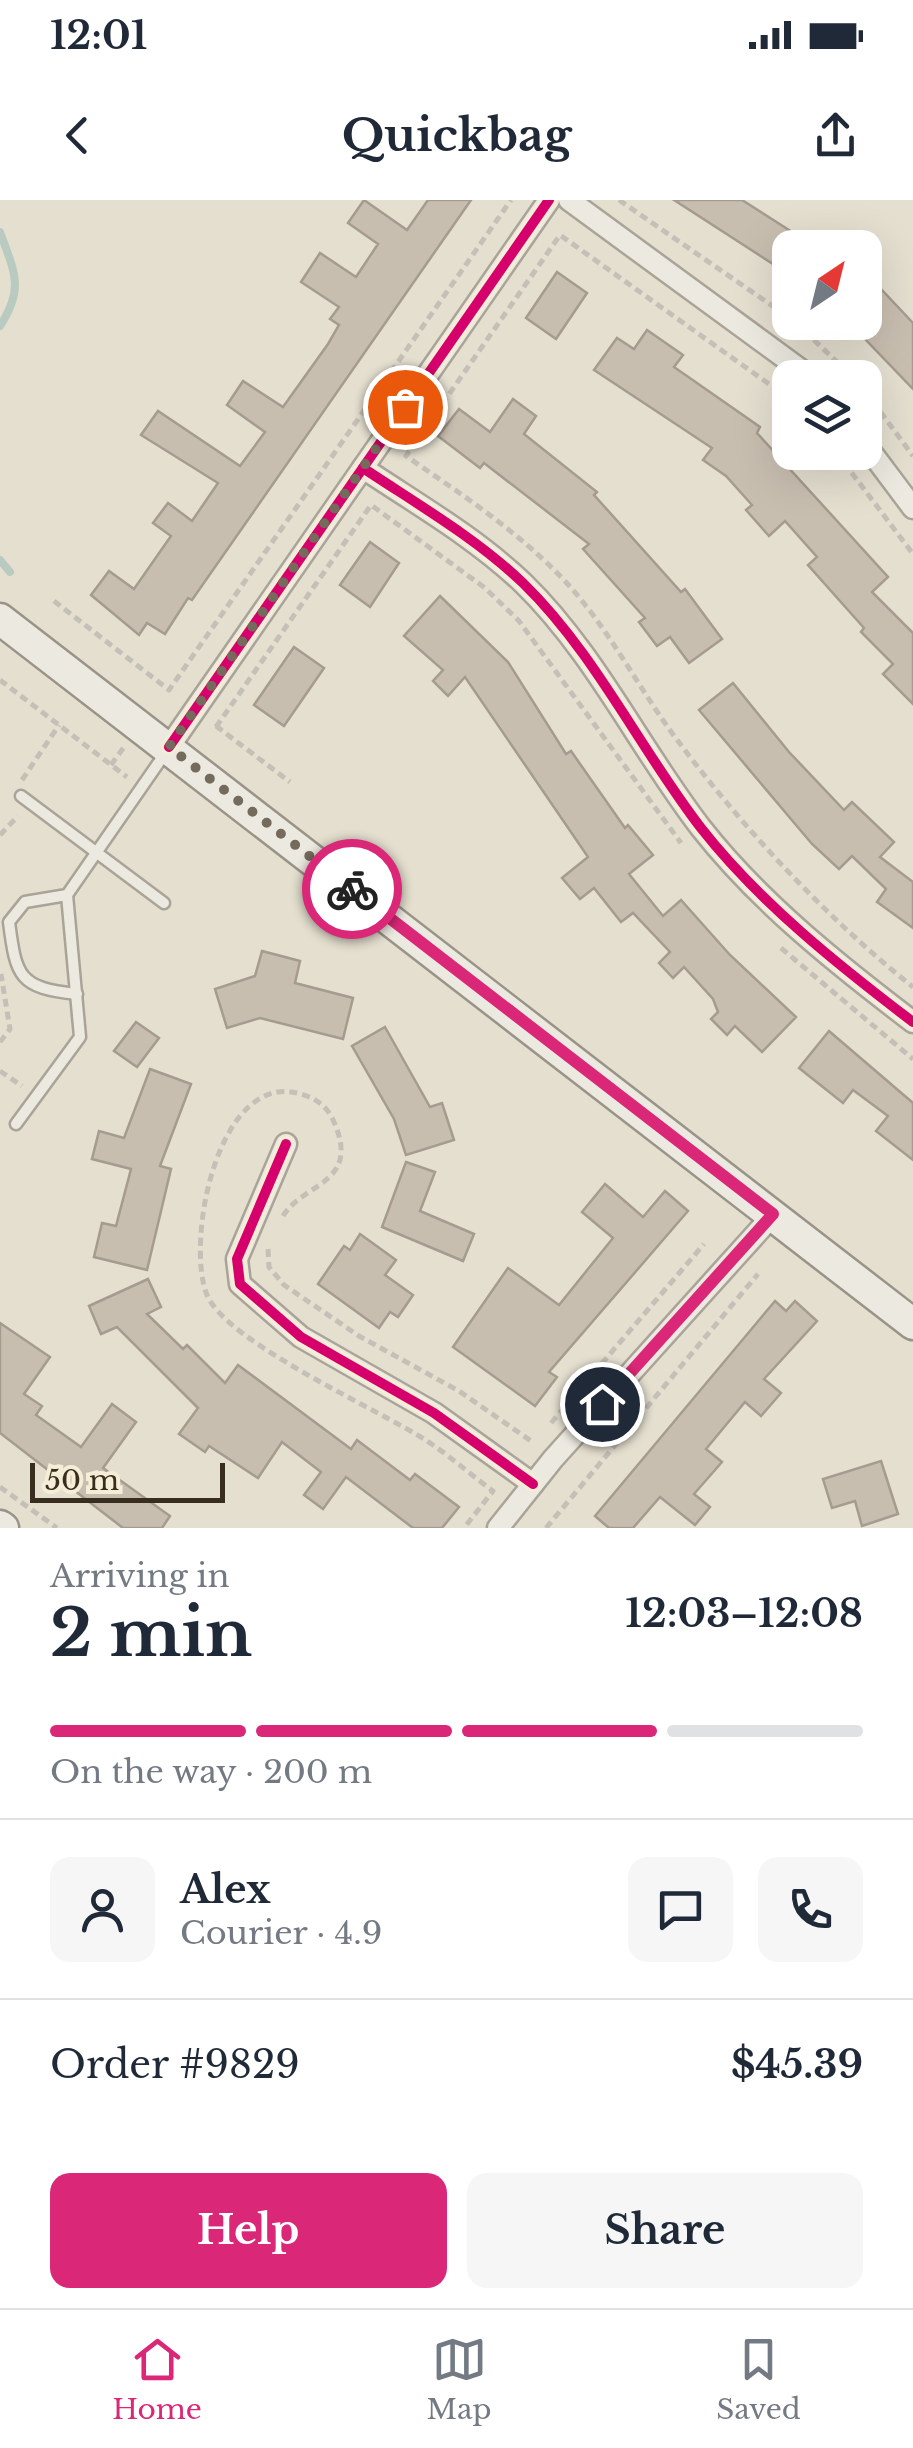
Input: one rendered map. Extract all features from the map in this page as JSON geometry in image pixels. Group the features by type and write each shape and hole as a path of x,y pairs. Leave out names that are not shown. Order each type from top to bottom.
{"main road":[{"path":"0,619 913,1324"}],"street":[{"path":"169,747 549,200"},
{"path":"569,200 787,360"},
{"path":"882,467 913,508"},
{"path":"363,468 476,544 523,583 567,633 703,830 798,928 913,1022"},
{"path":"286,1144 238,1258 240,1284 301,1337 434,1412 533,1484"},
{"path":"498,1528 773,1214"}],"lane":[{"path":"16,1124 80,1038 67,895 169,747"},
{"path":"21,796 164,903"},
{"path":"67,895 25,902 8,922 15,968 37,990 76,994"}],"path":[{"path":"158,704 511,200"},
{"path":"619,200 772,306"},
{"path":"772,385 560,234 406,456 503,525 565,581 671,731 752,833 873,955 913,987"},
{"path":"814,340 835,360"},
{"path":"882,414 913,456"},
{"path":"850,470 913,554"},
{"path":"216,727 371,505 485,588 519,621 550,658 638,790 687,850"},
{"path":"54,600 177,697"},
{"path":"0,680 141,788"},
{"path":"205,718 290,782"},
{"path":"778,946 913,1059"},
{"path":"0,971 10,1029 0,1042"},
{"path":"0,1071 36,1096"},
{"path":"279,1225 285,1211 334,1174 341,1144 333,1119 318,1099 294,1092 252,1102 230,1127 202,1207 199,1264 208,1298 228,1320 316,1382 426,1440 493,1491 464,1528"},
{"path":"272,1238 266,1252 270,1267 284,1285 360,1336 459,1391 534,1444 704,1244"},
{"path":"546,1528 758,1274"},
{"path":"571,1474 582,1484"},
{"path":"0,1487 57,1528"}],"building":[{"path":"364,200 407,230 428,200 471,200 192,600 188,598 165,634 147,623 139,635 91,595 109,571 134,589 171,536 153,523 168,503 192,521 218,483 141,435 158,411 240,466 265,432 227,405 243,381 283,407 328,344 339,325 330,319 339,307 301,282 320,253 356,277 378,244 348,223"},
{"path":"674,200 742,200 789,230 772,230 772,263"},
{"path":"557,272 587,293 556,339 526,318"},
{"path":"882,290 913,323 913,389 866,340 882,340"},
{"path":"647,330 683,355 674,367 760,427 757,433 772,449 772,470 791,470 888,577 872,592 913,633 913,704 883,674 893,664 861,632 864,628 808,565 817,557 785,521 769,536 746,510 752,505 726,476 703,460 712,448 594,370 617,338 634,349"},
{"path":"513,399 536,416 524,434 597,492 594,495 681,592 685,589 722,639 689,663 670,637 657,646 639,622 645,618 583,549 589,544 484,463 480,468 438,436 459,409 490,432"},
{"path":"370,542 399,563 370,607 340,585"},
{"path":"440,596 508,662 566,754 571,751 625,828 628,825 653,855 629,874 663,916 681,900 730,955 796,1017 762,1052 735,1026 727,1035 711,1019 718,1012 713,999 684,967 673,978 659,963 670,952 633,913 621,922 594,888 580,899 562,878 588,857 465,677 448,696 433,681 443,670 404,636"},
{"path":"294,647 324,668 284,726 254,705"},
{"path":"733,683 789,752 844,810 852,802 894,842 880,857 913,882 913,928 877,902 886,889 852,856 839,869 812,844 699,710"},
{"path":"262,951 300,961 295,983 353,998 343,1039 260,1018 227,1028 215,989 255,976"},
{"path":"136,1022 159,1038 137,1067 114,1051"},
{"path":"385,1027 430,1107 442,1103 454,1140 406,1155 394,1119 352,1046"},
{"path":"829,1031 913,1103 913,1160 876,1131 888,1116 853,1090 843,1103 799,1068"},
{"path":"150,1069 191,1084 160,1166 171,1169 147,1270 94,1257 102,1223 116,1226 131,1169 92,1159 99,1131 124,1138"},
{"path":"406,1162 435,1172 420,1211 474,1234 463,1261 382,1227"},
{"path":"605,1184 643,1217 665,1191 688,1211 549,1372 557,1377 535,1406 453,1347 508,1268 559,1305 613,1238 582,1212"},
{"path":"360,1234 396,1260 385,1275 413,1295 398,1317 390,1312 379,1328 318,1284 344,1246 350,1250"},
{"path":"148,1279 161,1307 147,1314 183,1349 187,1345 225,1383 238,1365 351,1449 357,1440 410,1480 415,1474 459,1507 442,1528 413,1528 346,1477 323,1509 304,1495 321,1472 282,1442 258,1478 209,1446 205,1452 179,1434 198,1408 117,1327 101,1334 89,1306"},
{"path":"775,1301 786,1311 795,1301 817,1321 764,1379 781,1393 761,1416 745,1402 706,1449 722,1462 694,1494 710,1507 695,1525 660,1497 633,1528 609,1528 595,1516"},
{"path":"0,1323 50,1357 24,1394 42,1406 36,1415 81,1447 112,1404 136,1422 103,1468 170,1516 162,1528 123,1528 0,1433"},
{"path":"881,1461 898,1514 862,1526 855,1501 832,1508 823,1479"}],"waterway":[{"path":"0,232 15,279 13,301 0,326"},
{"path":"0,560 10,572"}],"cycle path":[{"path":"169,747 549,200"},
{"path":"363,468 466,536 523,583 573,640 679,798 724,855 801,931 913,1022"},
{"path":"286,1144 237,1259 240,1284 301,1337 434,1413 533,1484"}],"way so far":[{"path":"352,889 169,747 405,407"}],"route":[{"path":"352,889 773,1214 602,1404"}]}
